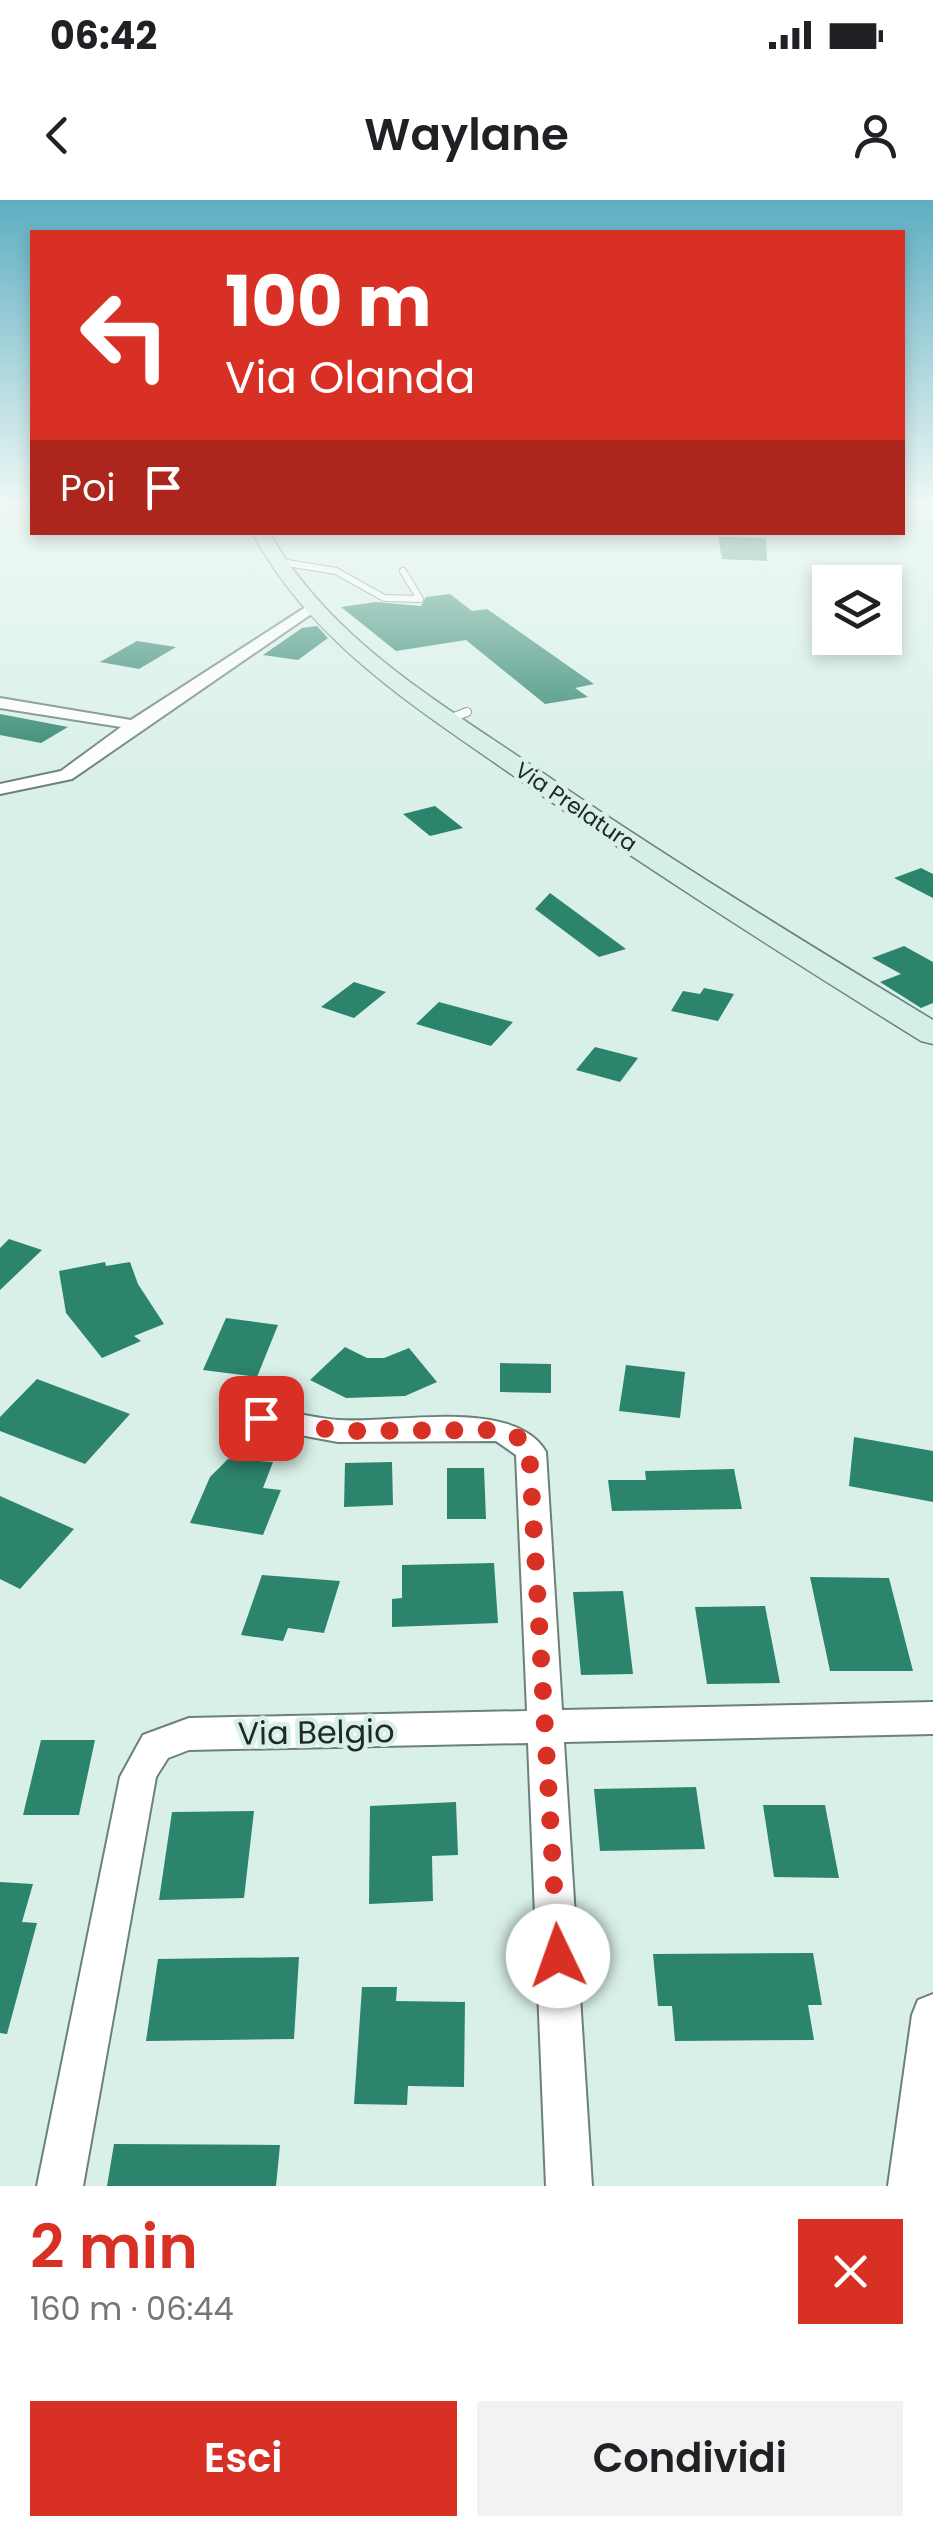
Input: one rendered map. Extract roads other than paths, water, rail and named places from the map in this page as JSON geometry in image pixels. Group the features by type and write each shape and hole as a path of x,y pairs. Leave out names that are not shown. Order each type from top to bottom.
{"street":[{"name":"Via Prelatura","path":"303,595 361,652 458,716 585,815 933,1034"},
{"path":"0,789 66,775 312,606"},
{"path":"0,702 134,725"},
{"path":"261,1418 338,1431 499,1430 525,1442 531,1452 570,2186"},
{"name":"Via Belgio","path":"60,2186 138,1777 153,1747 178,1735 933,1718"},
{"path":"910,2186 933,2015"},
{"path":"914,2136 918,2186"}],"lane":[{"path":"378,595 417,600 419,595"}]}
